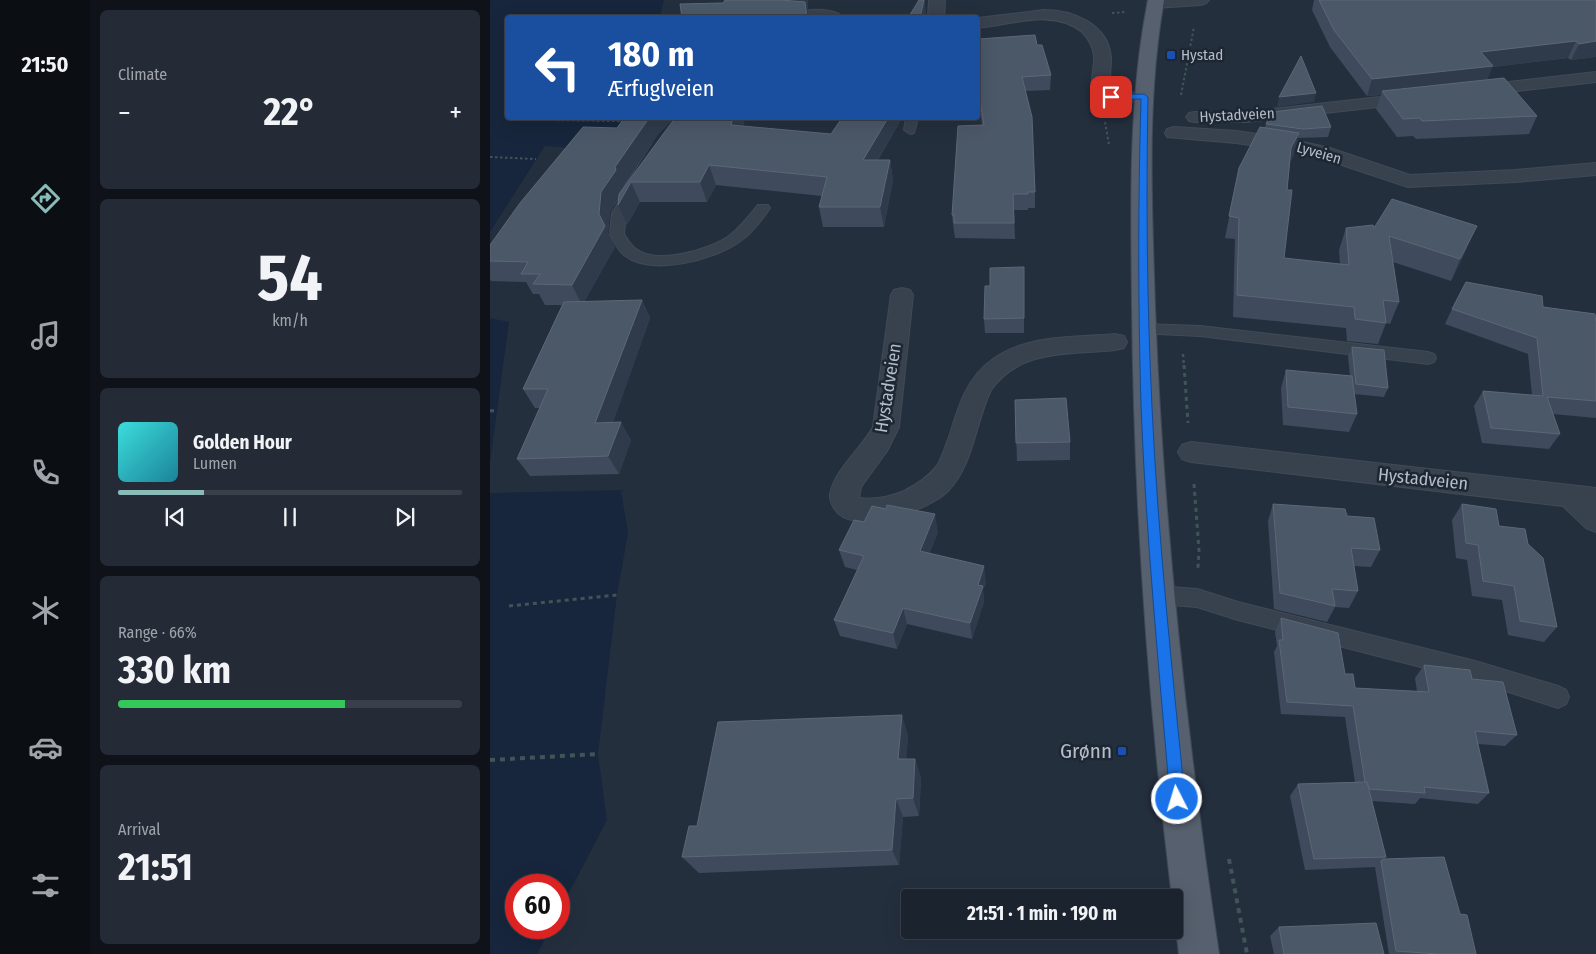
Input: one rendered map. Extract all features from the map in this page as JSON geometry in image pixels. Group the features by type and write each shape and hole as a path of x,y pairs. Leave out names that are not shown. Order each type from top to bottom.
{"main road":[{"path":"1155,1 1148,48 1144,97 1142,194 1146,406 1158,595 1179,817 1198,954"}],"street":[{"path":"936,15 937,0"},
{"path":"1155,1 1197,0"},
{"path":"806,15 829,15"},
{"path":"980,23 1051,16 1069,19 1092,32 1100,44 1103,63 1100,87 1102,96 1144,97"},
{"path":"1457,93 1596,77"},
{"name":"Hystadveien","path":"1175,125 1428,97"},
{"name":"Lyveien","path":"1175,125 1323,152 1408,181 1507,177 1596,169"},
{"path":"635,188 646,172"},
{"name":"Hystadveien","path":"902,295 886,427 879,443 861,464 845,489 844,503 853,510 885,508 900,504 931,489 945,478 954,462 975,397 986,379 1008,361 1029,351 1115,342"},
{"name":"Hystadveien","path":"1191,452 1583,497"},
{"path":"1583,497 1596,520"}],"lane":[{"path":"635,188 619,213 617,234 631,254 646,260 672,259 702,254 719,247 735,239 764,208"},
{"path":"1144,329 1181,330 1428,358"},
{"path":"1158,595 1197,598 1238,611 1476,671 1558,697"}],"path":[{"path":"1175,125 1197,0"},
{"path":"547,120 629,120"},
{"path":"490,158 536,159"},
{"path":"1181,330 1199,550 1197,598"},
{"path":"490,411 497,410"},
{"path":"509,606 618,595"},
{"path":"490,760 598,754"},
{"path":"1228,851 1247,954"}],"water":[{"path":"490,0 664,0 660,15 505,15 505,120 648,120 620,152 545,146 490,232"},
{"path":"490,318 509,322 490,463"},
{"path":"626,490 621,491 628,533 617,595 598,754 607,820 570,891 570,874 505,874 505,939 545,939 537,954 490,954 490,493"}],"building":[{"path":"725,0 805,2 807,15 682,15 680,4 723,3"},
{"path":"919,0 924,0 921,15 910,15"},
{"path":"1319,0 1596,0 1596,41 1579,44 1576,41 1481,52 1493,66 1372,79 1334,30"},
{"path":"1035,35 1037,45 1042,45 1051,75 1022,77 1032,117 1035,192 1013,194 1014,223 954,223 954,215 952,215 958,126 984,125 980,100 980,39"},
{"path":"1301,56 1316,93 1279,97"},
{"path":"1504,78 1537,116 1422,121 1420,118 1403,119 1382,91"},
{"path":"1322,106 1331,127 1303,129 1266,124 1272,112"},
{"path":"623,120 648,120 615,167 616,170 601,192 599,214 605,226 572,285 533,284 540,274 521,274 528,262 490,261 490,245 520,203 583,127 617,128"},
{"path":"674,120 732,120 731,125 831,134 841,120 887,120 863,160 890,160 880,207 819,207 827,177 709,165 700,182 631,182 618,205 619,194"},
{"path":"1260,127 1299,133 1291,148 1287,190 1292,190 1284,258 1349,265 1346,228 1373,225 1374,228 1392,199 1477,226 1460,259 1389,236 1399,302 1383,300 1386,323 1355,319 1354,307 1237,295 1239,218 1229,216 1239,168"},
{"path":"1024,267 1024,318 984,319 985,286 990,286 990,268"},
{"path":"1466,282 1542,296 1543,307 1595,314 1596,401 1547,397 1560,434 1491,428 1483,391 1543,396 1537,338 1452,309"},
{"path":"642,300 595,423 621,422 608,456 517,459 548,389 523,389 564,302"},
{"path":"1352,347 1384,350 1388,388 1356,384"},
{"path":"1286,370 1352,376 1357,414 1288,407"},
{"path":"1066,398 1070,442 1016,443 1015,400"},
{"path":"1273,504 1345,509 1347,516 1374,518 1380,550 1351,548 1358,591 1332,589 1335,606 1280,593"},
{"path":"1462,504 1496,509 1499,526 1525,529 1528,544 1543,558 1557,627 1520,621 1514,586 1483,581 1478,545 1466,543"},
{"path":"887,505 935,514 920,551 984,566 978,585 983,586 970,623 903,608 893,633 834,620 864,556 839,550 854,520 864,522 872,506 886,509"},
{"path":"1281,618 1338,633 1345,674 1353,674 1355,688 1429,692 1424,665 1470,670 1472,679 1503,682 1517,735 1475,731 1489,793 1424,787 1425,793 1369,789 1367,782 1365,782 1353,706 1287,702 1279,640 1283,640"},
{"path":"902,715 898,759 915,759 913,798 896,799 892,850 682,857 689,826 697,826 718,722"},
{"path":"1367,782 1386,857 1314,859 1298,784"},
{"path":"1444,857 1460,914 1467,915 1476,954 1396,951 1381,861 1384,859"},
{"path":"1376,923 1384,954 1284,954 1279,927"}],"place":[{"name":"Hystad","path":"1171,55"},
{"name":"Grønn","path":"1122,751"}],"route":[{"path":"1111,97 1144,97 1142,194 1146,406 1157,578 1177,799"}]}
